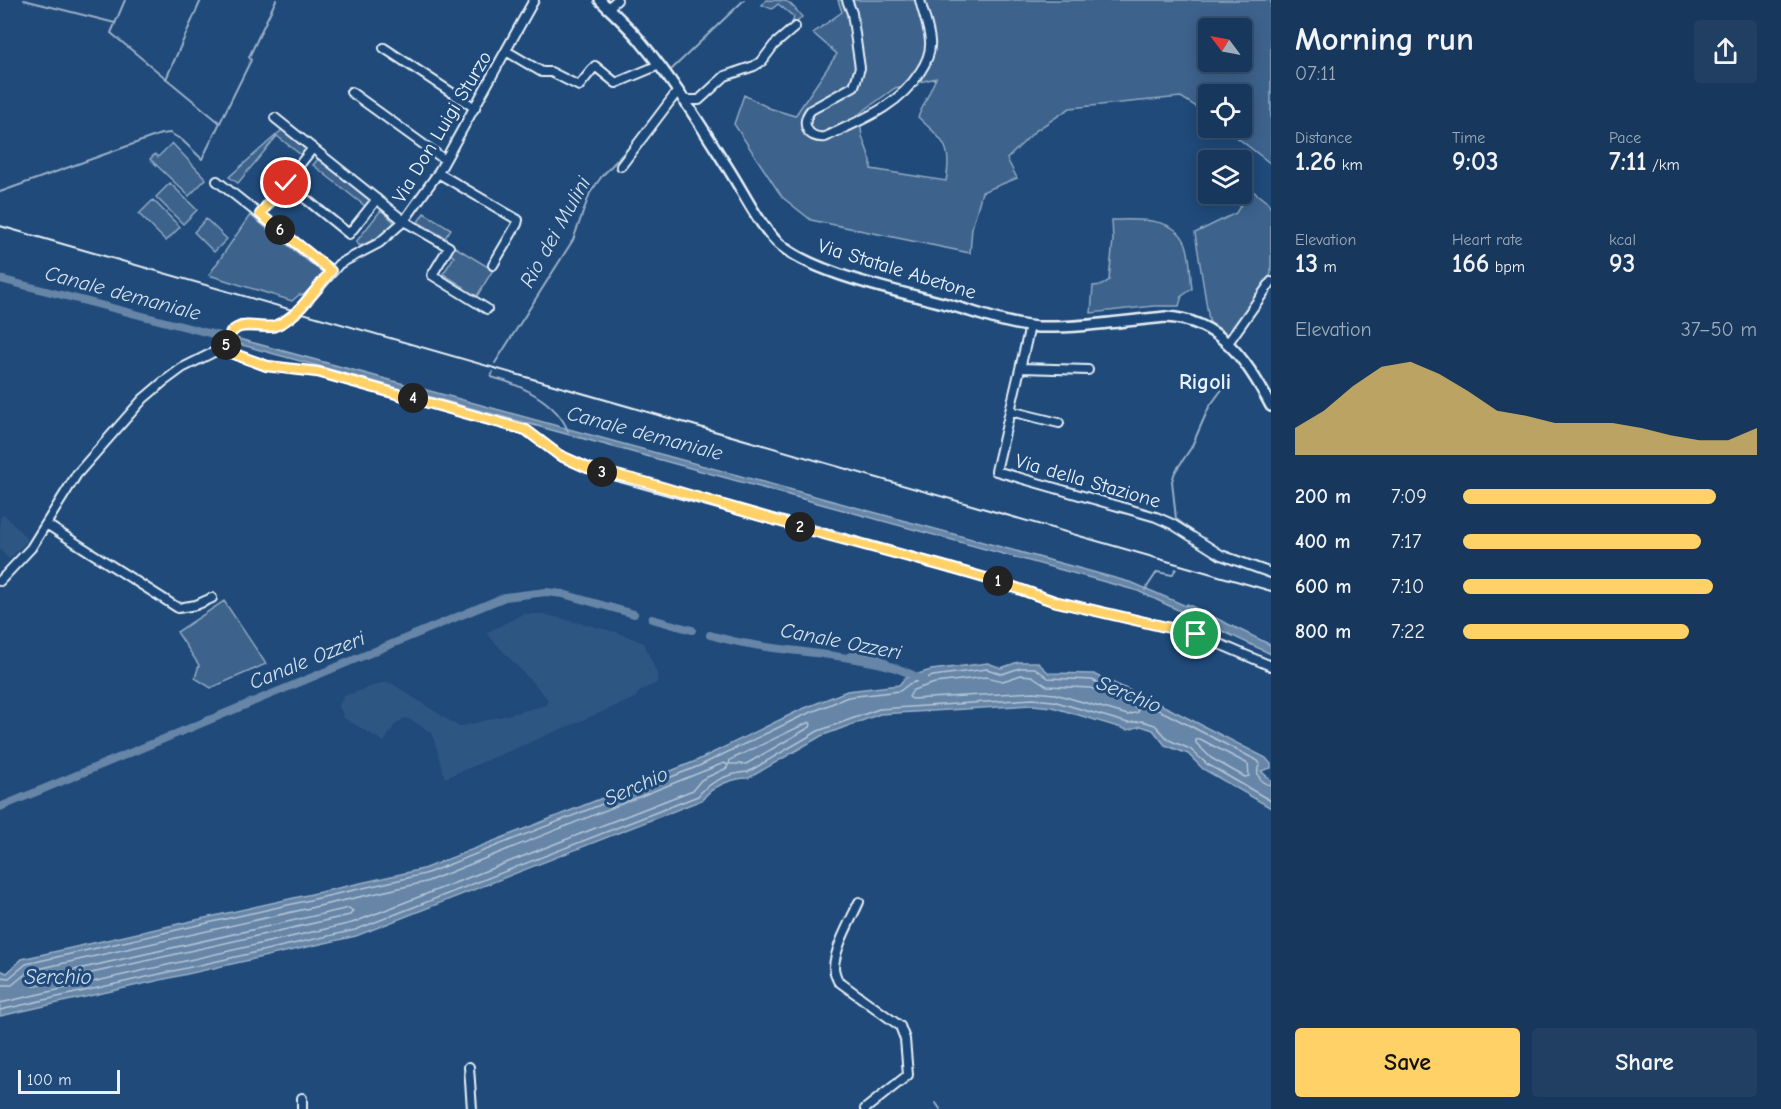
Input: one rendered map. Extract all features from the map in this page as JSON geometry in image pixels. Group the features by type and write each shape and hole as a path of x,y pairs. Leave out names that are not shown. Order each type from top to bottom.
{"main road":[{"name":"Via Statale Abetone","path":"600,0 642,42 763,224 776,241 789,252 811,263 858,280 1030,326 1056,327 1175,318 1206,328 1228,343 1249,365 1271,406"}],"street":[{"name":"Via Don Luigi Sturzo","path":"224,346 231,332 241,326 267,327 281,324 297,312 331,271 349,257 379,243 404,221 438,173 534,0"},
{"path":"608,8 617,0"},
{"path":"847,0 855,30 860,68 854,86 811,110 806,116 808,132 818,138 825,137 881,110 904,93 915,81 926,64 930,42 920,0"},
{"path":"621,166 680,96 699,100 725,75 754,66 762,61 774,45 795,27"},
{"path":"384,48 475,108"},
{"path":"506,51 542,72 551,72 579,86 595,66 616,83 659,65"},
{"path":"351,92 445,160"},
{"path":"275,118 404,221 449,247 432,274 487,309"},
{"path":"260,214 313,148"},
{"path":"438,173 518,220 518,224 493,265"},
{"path":"217,181 331,271"},
{"path":"286,183 349,234 377,199"},
{"path":"1228,343 1271,282"},
{"name":"Via della Stazione","path":"1030,326 996,471 1155,517 1172,524 1221,555 1271,573"},
{"path":"0,581 31,548 77,474 143,399 182,368 224,346 267,366 318,372 526,430 559,455 588,468 954,569 1053,601 1196,634 1271,666"},
{"path":"1021,368 1088,370"},
{"path":"1010,411 1059,423"},
{"path":"46,524 178,608 196,605 212,597"},
{"path":"859,902 841,944 834,972 838,981 900,1026 905,1039 908,1075 865,1109"},
{"path":"469,1067 472,1109"},
{"path":"302,1098 302,1109"}],"shaded area":[{"path":"766,0 788,2 802,17 791,28 794,17 778,4 772,9 762,5"},
{"path":"838,0 1271,0 1271,164 1238,138 1252,138 1252,84 1198,84 1198,108 1181,97 1070,108 1035,131 1007,159 1017,178 982,192 972,228 970,253 811,220 782,197 734,124 744,95 769,108 795,116 837,54 813,33 842,12","holes":["936,78 918,117 944,144 948,159 946,181 871,169 859,114 895,88"]},
{"path":"282,130 306,149 301,155 277,136 238,183 229,177"},
{"path":"172,143 206,179 189,196 150,159 155,154 158,157"},
{"path":"318,159 370,200 365,206 313,165"},
{"path":"170,183 197,210 183,224 156,197"},
{"path":"1252,192 1268,203 1271,209 1271,274 1228,336 1211,325 1209,320 1195,233 1236,213 1241,204 1252,204"},
{"path":"153,200 180,227 166,241 139,214"},
{"path":"381,210 395,223 378,238 360,246 356,242"},
{"path":"424,213 451,229 445,238 418,222"},
{"path":"250,215 324,274 304,295 299,295 292,301 209,275"},
{"path":"206,219 227,239 214,252 194,232"},
{"path":"1112,220 1153,221 1172,228 1179,234 1185,242 1188,253 1192,289 1182,296 1179,306 1154,306 1091,313 1093,286 1102,285 1109,280 1113,240"},
{"path":"455,247 493,270 477,296 463,290 464,287 443,274 454,257 449,253"},
{"path":"4,514 28,540 9,559 0,549 0,518"},
{"path":"224,601 266,664 211,688 195,678 199,665 177,632"},
{"path":"523,614 543,614 616,632 644,643 657,674 657,683 641,690 635,698 445,778 432,733 413,721 403,719 394,726 384,742 344,718 339,706 344,696 385,682 391,683 459,727 546,705 548,699 486,633"}],"water":[{"path":"221,334 1133,583 1186,606 1187,604 1271,645 1271,654 1138,591 220,339"},
{"name":"Serchio","path":"1018,662 1037,662 1049,673 1094,674 1170,709 1266,758 1271,768 1261,771 1271,780 1271,808 1203,769 1188,754 1165,745 1153,730 1141,726 1128,730 1052,707 1032,705 880,714 821,736 749,778 736,779 717,787 702,800 356,936 0,1016 0,970 7,973 22,959 423,869 696,761 800,710 847,691 899,685 905,678 931,670 988,663 1001,668"}],"waterway":[{"path":"24,0 115,23"},
{"path":"125,0 111,33 220,123"},
{"path":"166,79 201,0"},
{"path":"0,192 161,134 170,133 182,140 202,159 251,60 249,57 276,0"},
{"path":"671,70 744,0"},
{"name":"Rio dei Mulini","path":"654,116 672,92"},
{"name":"Rio dei Mulini","path":"495,363 573,240 590,193 602,176 636,140"},
{"name":"Canale demaniale","path":"0,279 228,338"},
{"name":"Rio dei Mulini","path":"493,372 491,377 514,384 546,403 563,421 568,431"},
{"path":"1186,526 1176,519 1172,481 1175,472 1191,448 1209,407 1229,380"},
{"path":"1145,590 1157,572 1172,575 1176,569"},
{"name":"Canale Ozzeri","path":"0,807 505,597 546,592 563,594 634,614"},
{"name":"Canale Ozzeri","path":"652,619 692,630"},
{"name":"Canale Ozzeri","path":"710,635 753,645 864,660 891,666 924,680"},
{"path":"849,657 859,654 869,655 888,665"},
{"path":"936,1103 940,1109"}],"railway":[{"path":"0,226 1271,591"}],"district":[{"name":"Rigoli","path":"1205,382"}],"route":[{"path":"286,183 260,214 331,271 297,312 281,324 273,327 241,326 231,332 226,344 220,349 278,369 318,372 526,430 559,455 588,468 999,582 1053,601 1196,634"}]}
